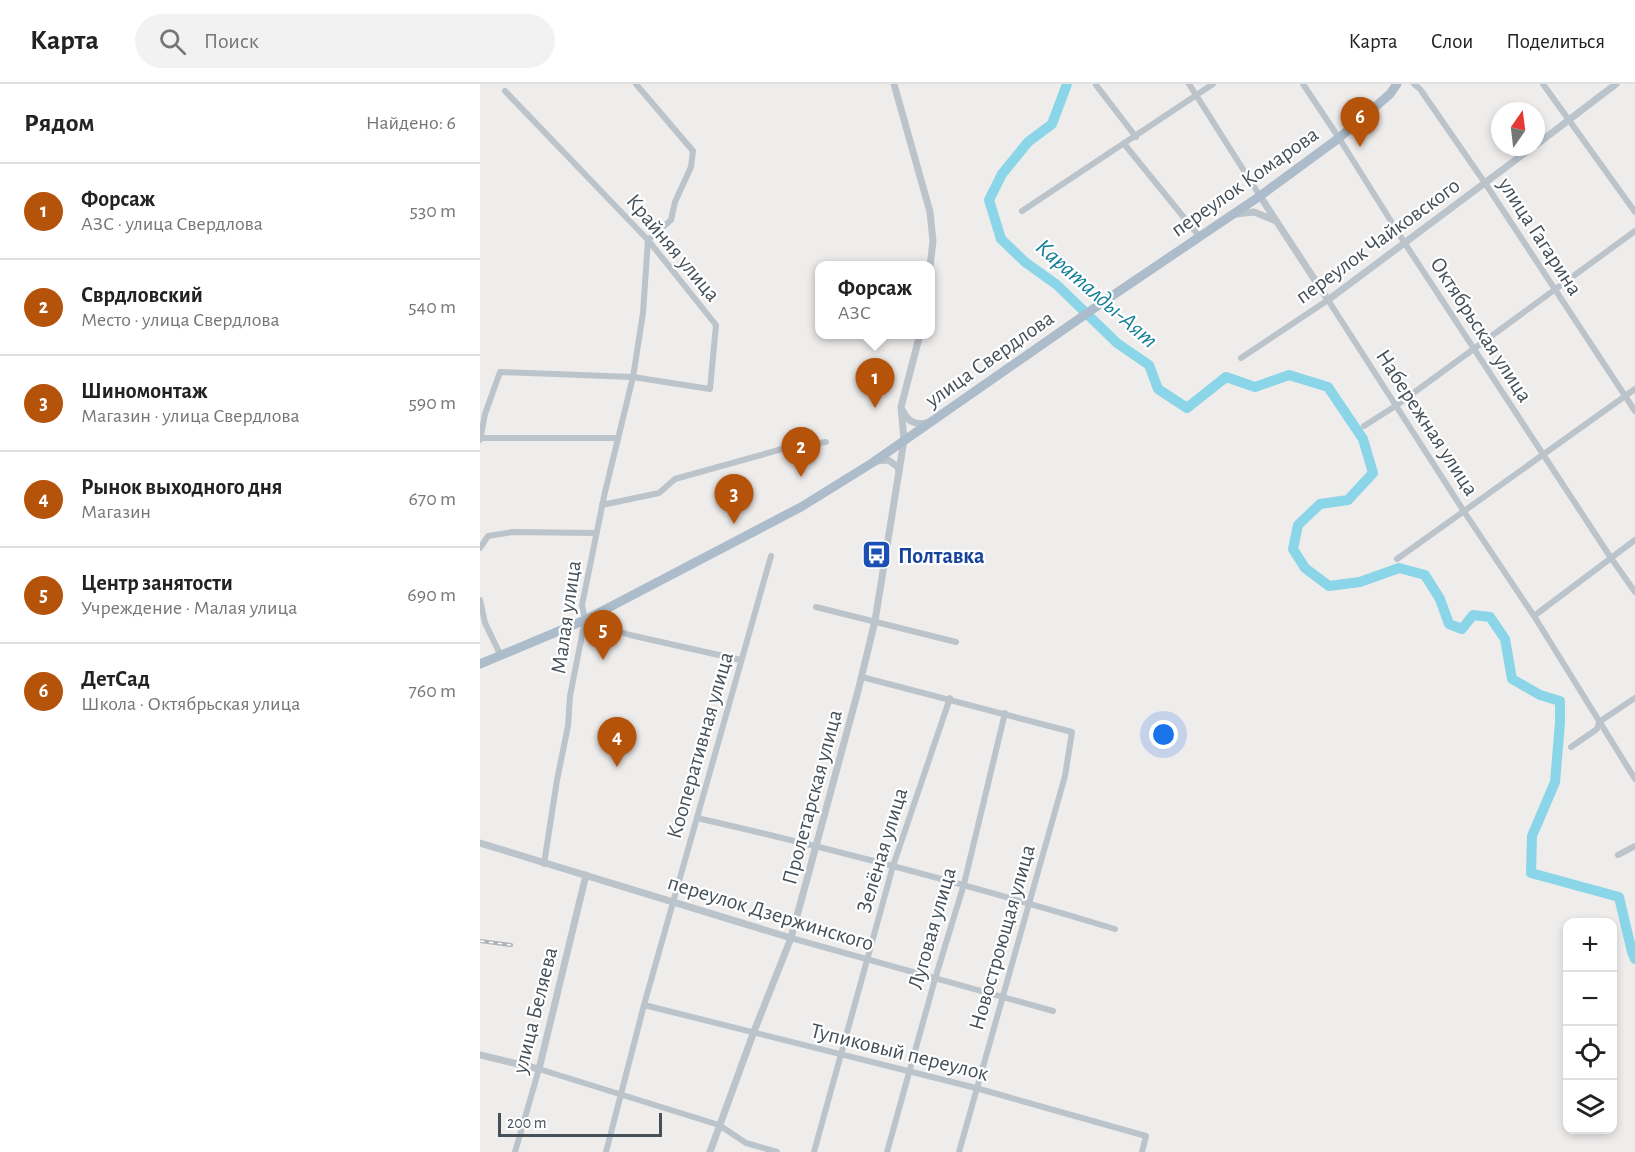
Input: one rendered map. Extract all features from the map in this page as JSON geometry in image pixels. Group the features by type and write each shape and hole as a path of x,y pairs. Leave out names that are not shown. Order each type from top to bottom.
{"main road":[{"name":"переулок Комарова","path":"1106,300 1234,215 1339,138 1389,94 1397,84"},
{"name":"улица Свердлова","path":"480,664 585,620 801,507 872,463 1106,300"}],"street":[{"path":"636,84 693,151 690,167 675,202 671,220 648,240"},
{"path":"894,84 930,212 933,241 931,261"},
{"name":"Набережная улица","path":"1189,84 1274,220 1534,616 1635,779"},
{"path":"1022,211 1125,145 1213,84"},
{"name":"Октябрьская улица","path":"1303,84 1404,242 1635,592"},
{"name":"улица Гагарина","path":"1414,84 1485,183 1635,411"},
{"path":"1543,84 1635,212"},
{"name":"переулок Чайковского","path":"1545,138 1616,84"},
{"path":"1096,85 1136,137"},
{"name":"Крайняя улица","path":"505,91 648,240 716,324 710,389 633,377"},
{"path":"1125,145 1199,237"},
{"name":"переулок Чайковского","path":"1241,358 1328,300 1521,156"},
{"path":"1234,215 1254,212 1274,220"},
{"path":"1364,426 1397,405 1635,231"},
{"name":"Малая улица","path":"544,864 568,726 570,696 585,620 582,604 602,505 633,377 643,313 648,240"},
{"name":"Пролетарская улица","path":"710,1152 791,938 862,677 875,621 904,440 901,407 919,339"},
{"path":"618,438 480,439 485,414 500,372 633,377"},
{"path":"1397,559 1465,513 1635,389"},
{"path":"901,407 910,421 917,424 933,421"},
{"path":"602,505 659,493 675,479 777,450 826,442"},
{"path":"872,463 888,460 898,467 899,472"},
{"path":"480,548 488,536 513,532 596,533"},
{"path":"1534,616 1635,540"},
{"name":"Кооперативная улица","path":"606,1152 644,1005 771,556"},
{"path":"480,600 485,623 501,656"},
{"path":"816,607 956,642"},
{"path":"585,620 630,635 741,660"},
{"path":"862,677 905,690 950,698 1005,713"},
{"name":"Зелёная улица","path":"814,1152 893,866 950,698"},
{"path":"1571,747 1597,729 1599,722 1635,698"},
{"name":"Новостроющая улица","path":"959,1152 1065,776 1072,732 1005,713"},
{"name":"Луговая улица","path":"887,1152 964,884 1005,713"},
{"path":"697,818 816,845 964,884 1114,929"},
{"name":"переулок Дзержинского","path":"480,843 791,938 1053,1011"},
{"path":"1618,855 1635,846"},
{"name":"улица Беляева","path":"515,1152 539,1069 585,875"},
{"name":"Тупиковый переулок","path":"644,1005 976,1088 1146,1136 1142,1152"},
{"path":"480,1055 539,1069 719,1125 746,1143 777,1152"}],"waterway":[{"name":"Караталды-Аят","path":"1067,84 1052,124 1028,142 1002,174 989,200 1001,239 1025,262 1057,285 1117,343 1149,365 1158,389 1187,408 1226,377 1255,387 1289,375 1328,387 1363,439 1373,473 1348,500 1320,504 1298,525 1293,549 1305,568 1329,586 1360,582 1399,568 1425,575 1440,599 1449,624 1462,629 1473,615 1490,617 1505,639 1512,679 1540,695 1560,701 1555,782 1532,836 1531,873 1619,897 1635,959"}],"railway":[{"path":"480,941 511,945"}],"place":[{"name":"ДетСад","path":"1360,147"},
{"name":"Форсаж","path":"875,408"},
{"name":"Сврдловский","path":"801,477"},
{"name":"Шиномонтаж","path":"734,524"},
{"name":"Полтавка","path":"877,555"},
{"name":"Центр занятости","path":"603,660"},
{"name":"Рынок выходного дня","path":"617,767"}]}
